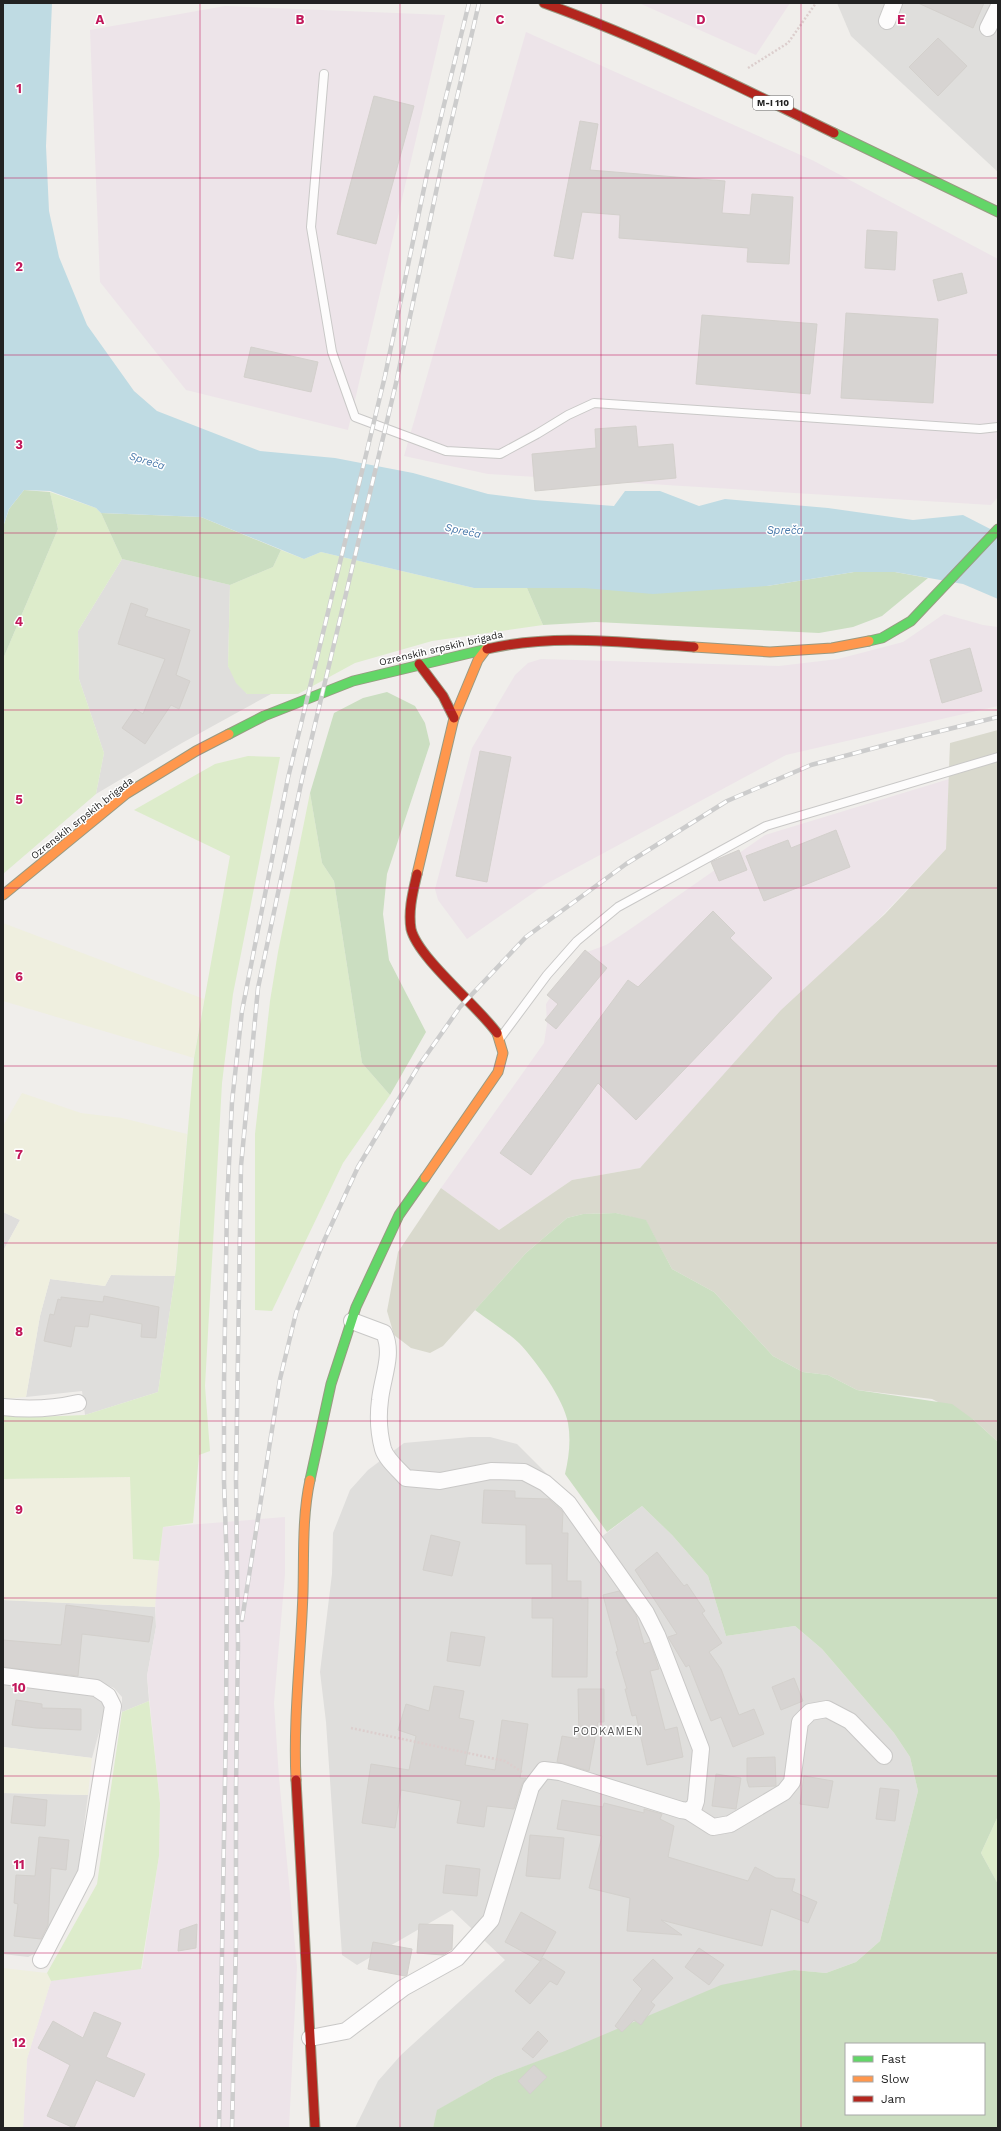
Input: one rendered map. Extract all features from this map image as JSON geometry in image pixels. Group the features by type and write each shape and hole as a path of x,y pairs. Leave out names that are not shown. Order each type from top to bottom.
{"street":[{"name":"M-I 110","path":"544,3 622,31 698,66 927,180 998,212"},
{"path":"887,21 894,3"},
{"path":"988,28 998,8"},
{"name":"Ozrenskih srpskih brigada","path":"3,896 126,794 196,751 264,716 353,681 419,664 508,644 571,639 770,652 832,648 882,638 912,621 998,529"},
{"path":"315,2128 295,1753 303,1591 303,1534 309,1484 331,1384 352,1321 399,1215 498,1073 503,1049 500,1039 485,1018 443,974 419,946 412,933 411,901 454,718 478,660 487,648"},
{"path":"419,664 443,696 454,718"},
{"path":"352,1321 384,1333 388,1355 380,1399 379,1420 383,1450 406,1478 440,1481 491,1471 524,1472 545,1483 568,1503 646,1613 657,1636 701,1749 696,1801 694,1807 688,1811"},
{"path":"3,1407 31,1410 78,1403"},
{"path":"3,1676 96,1688 108,1696 113,1706 86,1873 41,1960"},
{"path":"310,2038 346,2031 403,1988 457,1958 491,1920 531,1787 544,1770 560,1772 688,1811 713,1827 730,1824 784,1792 792,1782 800,1722 810,1712 827,1709 850,1721 884,1756"}],"lane":[{"path":"324,74 311,227 332,352 355,417 446,451 500,454 568,415 594,403 980,429 998,426"},
{"path":"500,1039 547,975 577,941 618,907 766,826 998,757"}],"path":[{"path":"744,70 788,43 816,3"},
{"path":"351,1728 506,1761 535,1781"}],"shaded area":[{"path":"639,3 790,3 756,55"},
{"path":"837,3 998,3 998,172 851,36"},
{"path":"225,6 445,15 348,430 186,390 100,282 90,30"},
{"path":"526,32 814,161 998,259 998,497 991,505 488,474 404,456"},
{"path":"122,559 230,585 228,666 247,694 271,694 182,743 96,794 104,753 79,679 78,631"},
{"path":"944,614 983,625 998,627 998,706 786,755 546,884 467,939 438,900 435,889 472,748 515,675 528,663 541,659 779,666 838,659 903,642"},
{"path":"998,730 998,1442 974,1420 932,1399 857,1390 828,1375 803,1372 773,1356 714,1292 672,1269 646,1221 616,1213 583,1214 567,1218 526,1253 443,1346 430,1353 411,1348 394,1335 387,1311 398,1252 441,1188 499,1230 572,1180 640,1168 781,1010 885,914 946,849 950,743"},
{"path":"949,779 946,849 640,1168 572,1180 499,1230 441,1188 544,1043 547,1024 546,1004 569,969 582,954 606,945 626,932 765,835"},
{"path":"3,1212 20,1220 3,1251"},
{"path":"111,1275 175,1276 158,1392 85,1415 82,1391 26,1397 40,1316 50,1279 105,1286"},
{"path":"470,1437 490,1437 517,1444 548,1475 596,1541 642,1506 672,1535 708,1576 726,1636 795,1626 822,1649 894,1733 910,1757 918,1791 880,1941 856,1962 826,1973 794,1970 495,2077 438,2110 433,2128 355,2128 378,2081 401,2055 505,1960 452,1910 357,1965 342,1955 326,1722 320,1672 332,1574 333,1533 350,1490 368,1470 404,1443"},
{"path":"285,1517 285,1574 274,1703 279,1778 297,1967 289,2128 23,2128 27,2059 51,1981 142,1968 159,1856 160,1803 147,1676 156,1627 155,1595 163,1527"},
{"path":"3,1600 155,1607 156,1627 147,1676 149,1701 122,1712 122,1697 114,1688 89,1678 3,1668"},
{"path":"3,1682 83,1691 101,1699 106,1707 92,1758 3,1747"},
{"path":"3,1793 88,1795 78,1872 38,1952 28,1957 3,1954"}],"green space":[{"path":"24,490 50,492 58,529 3,659 3,527 9,509"},
{"path":"50,492 96,508 101,513 122,559 78,631 79,679 104,753 96,794 3,874 3,659 58,529"},
{"path":"101,513 201,517 281,550 273,567 230,585 122,559"},
{"path":"281,550 304,559 321,552 474,588 527,588 543,625 432,641 355,663 298,694 247,694 236,683 228,666 230,585 273,567"},
{"path":"854,572 895,572 928,578 882,616 853,627 819,633 596,622 543,625 527,588 767,586"},
{"path":"387,692 415,706 425,723 430,744 387,874 383,914 389,960 426,1032 390,1095 362,1063 334,881 322,863 310,793 334,713 363,698"},
{"path":"248,756 280,757 233,994 222,1083 205,1386 210,1451 199,1455 193,1523 163,1527 159,1561 133,1559 130,1477 3,1479 3,1413 35,1417 85,1415 158,1392 176,1269 194,1058 230,856 134,810 215,764"},
{"path":"310,793 322,863 334,881 362,1063 390,1095 343,1163 272,1311 255,1310 255,1134 270,1001 278,952"},
{"path":"3,923 204,999 194,1058 3,1001"},
{"path":"22,1093 81,1113 122,1118 187,1134 175,1276 111,1275 105,1286 50,1279 40,1316 26,1397 3,1399 3,1251 20,1220 3,1212 3,1126"},
{"path":"616,1213 646,1220 672,1269 714,1292 773,1356 803,1372 828,1375 857,1390 952,1404 974,1420 998,1442 998,1816 981,1853 998,1884 998,2128 433,2128 437,2110 495,2077 565,2051 721,1985 794,1970 826,1973 856,1962 880,1941 918,1791 910,1757 894,1733 822,1649 795,1626 726,1636 708,1576 672,1535 642,1506 607,1532 565,1474 568,1461 569,1429 565,1413 555,1392 541,1370 519,1343 509,1334 475,1310 526,1253 567,1218 583,1214"},
{"path":"131,1477 133,1559 159,1561 155,1607 3,1600 3,1479"},
{"path":"149,1701 160,1803 159,1856 141,1969 51,1981 47,1973 97,1884 122,1712"},
{"path":"3,1747 92,1758 88,1795 3,1793"},
{"path":"998,1816 998,1884 981,1853"},
{"path":"3,1968 47,1973 51,1981 27,2059 23,2128 3,2128"}],"water":[{"name":"Spreča","path":"3,3 52,3 46,146 49,211 59,257 87,325 134,391 157,411 260,451 335,458 413,473 488,494 534,500 614,506 625,491 660,491 699,506 725,499 828,508 913,520 963,515 998,533 998,599 963,584 895,572 854,572 767,586 653,594 584,588 474,588 321,552 304,559 201,517 101,513 96,508 50,491 24,490 9,509 3,527"}],"building":[{"path":"918,3 984,3 973,28"},
{"path":"938,38 967,66 938,96 909,67"},
{"path":"374,96 414,106 376,244 337,234"},
{"path":"580,121 598,124 590,170 725,181 722,213 750,215 752,194 793,197 789,264 747,262 748,248 619,238 620,215 582,212 573,259 554,256"},
{"path":"867,230 897,232 895,270 865,268"},
{"path":"962,273 967,293 938,301 933,280"},
{"path":"846,313 938,319 933,403 841,398"},
{"path":"702,315 817,324 810,394 696,384"},
{"path":"251,347 318,362 311,392 244,377"},
{"path":"636,426 638,447 673,444 676,478 535,491 532,454 596,448 595,429"},
{"path":"131,603 148,609 145,616 190,630 176,675 190,681 179,709 171,705 145,744 122,728 135,709 143,714 165,659 118,644"},
{"path":"970,648 982,691 942,703 930,660"},
{"path":"480,751 511,757 487,882 456,876"},
{"path":"836,830 850,867 764,901 746,856 788,840 791,848"},
{"path":"739,850 747,870 719,881 711,862"},
{"path":"713,911 735,933 730,938 772,978 636,1120 598,1083 531,1175 500,1153 628,980 638,987"},
{"path":"585,950 607,968 556,1029 545,1020 558,1004 547,995"},
{"path":"104,1296 159,1307 156,1338 141,1337 142,1324 90,1314 88,1327 75,1326 71,1347 44,1341 50,1314 54,1315 58,1299 61,1300 61,1297 103,1302"},
{"path":"484,1490 515,1491 515,1498 549,1499 563,1512 562,1533 568,1533 567,1581 581,1581 581,1599 588,1598 587,1677 552,1677 553,1618 532,1618 532,1598 552,1598 552,1564 526,1564 526,1525 482,1523"},
{"path":"431,1535 460,1542 452,1576 423,1570"},
{"path":"657,1552 684,1586 687,1584 705,1611 702,1613 722,1643 709,1652 721,1669 739,1715 754,1709 764,1734 733,1747 721,1717 711,1721 689,1665 686,1667 668,1637 677,1634 635,1570"},
{"path":"619,1591 636,1615 644,1644 650,1642 659,1669 650,1671 665,1730 677,1727 683,1757 647,1765 636,1715 632,1716 625,1689 627,1689 616,1652 618,1651 603,1595"},
{"path":"66,1605 153,1617 149,1642 82,1634 78,1676 3,1667 3,1640 61,1645"},
{"path":"451,1632 485,1637 480,1666 447,1661"},
{"path":"794,1678 803,1701 781,1710 772,1687"},
{"path":"434,1686 464,1691 459,1718 474,1721 465,1765 495,1770 502,1720 528,1724 520,1778 526,1778 522,1784 514,1809 487,1806 484,1827 457,1823 461,1801 401,1790 395,1828 362,1823 371,1764 409,1770 416,1736 398,1730 406,1704 429,1711"},
{"path":"578,1689 604,1689 604,1722 598,1722 589,1771 557,1762 562,1736 579,1739"},
{"path":"16,1700 42,1704 42,1708 81,1709 81,1730 36,1728 12,1725"},
{"path":"775,1757 776,1786 749,1787 747,1780 747,1758"},
{"path":"716,1774 741,1778 736,1809 712,1806"},
{"path":"804,1776 833,1781 828,1808 800,1804"},
{"path":"880,1788 899,1790 895,1821 876,1819"},
{"path":"14,1796 47,1800 45,1826 11,1823"},
{"path":"562,1800 603,1807 604,1803 644,1813 644,1809 662,1814 660,1819 674,1826 668,1857 748,1881 755,1867 776,1878 795,1879 792,1891 817,1902 808,1923 771,1909 762,1946 661,1920 682,1935 627,1931 630,1898 589,1888 602,1836 557,1829"},
{"path":"530,1835 564,1838 560,1879 526,1876"},
{"path":"39,1837 69,1840 66,1870 51,1868 48,1925 41,1939 14,1936 18,1904 14,1903 16,1875 35,1876"},
{"path":"446,1865 480,1869 477,1896 443,1893"},
{"path":"521,1912 556,1932 540,1961 505,1942"},
{"path":"197,1924 196,1948 178,1951 180,1930"},
{"path":"419,1924 453,1925 452,1949 443,1955 417,1953"},
{"path":"373,1942 412,1949 407,1975 405,1976 368,1969"},
{"path":"699,1948 724,1965 709,1985 685,1967"},
{"path":"543,1958 565,1972 557,1985 550,1981 530,2004 515,1991"},
{"path":"653,1959 673,1978 651,2002 655,2005 641,2025 634,2020 622,2032 615,2026 642,1989 633,1980"},
{"path":"94,2012 121,2023 106,2057 145,2074 134,2097 96,2080 74,2128 47,2116 70,2065 38,2048 53,2021 83,2038"},
{"path":"538,2031 548,2041 533,2058 522,2049"},
{"path":"534,2065 547,2077 530,2094 518,2081"}],"railway":[{"path":"219,2128 226,1722 227,1567 224,1482 224,1383 227,1204 232,1102 242,1011 288,778 385,376 427,174 469,3"},
{"path":"232,2128 236,1943 238,1646 236,1479 241,1166 258,988 302,779 397,379 445,149 479,3"},
{"path":"242,1620 280,1379 296,1313 323,1243 358,1167 418,1067 460,1007 526,937 626,864 727,801 811,765 998,717"}],"traffic: fast":[{"path":"834,133 998,212"},
{"path":"869,641 882,638 911,621 998,529"},
{"path":"229,734 264,716 353,681 487,649"},
{"path":"310,1480 331,1384 356,1307 399,1215 425,1178"}],"traffic: slow":[{"path":"694,647 770,652 832,648 869,641"},
{"path":"417,874 454,718 478,660 487,648"},
{"path":"3,895 126,794 196,751 229,734"},
{"path":"425,1178 498,1072 503,1053 497,1033"},
{"path":"296,1780 296,1710 302,1616 304,1536 307,1494 310,1480"}],"traffic: jam":[{"path":"544,3 654,48 834,133"},
{"path":"487,649 538,641 564,640 590,640 694,647"},
{"path":"419,664 443,696 454,718"},
{"path":"417,874 411,901 410,915 411,929 416,941 436,967 497,1033"},
{"path":"296,1780 315,2128"}],"district":[{"name":"PODKAMEN","path":"608,1731"}]}
